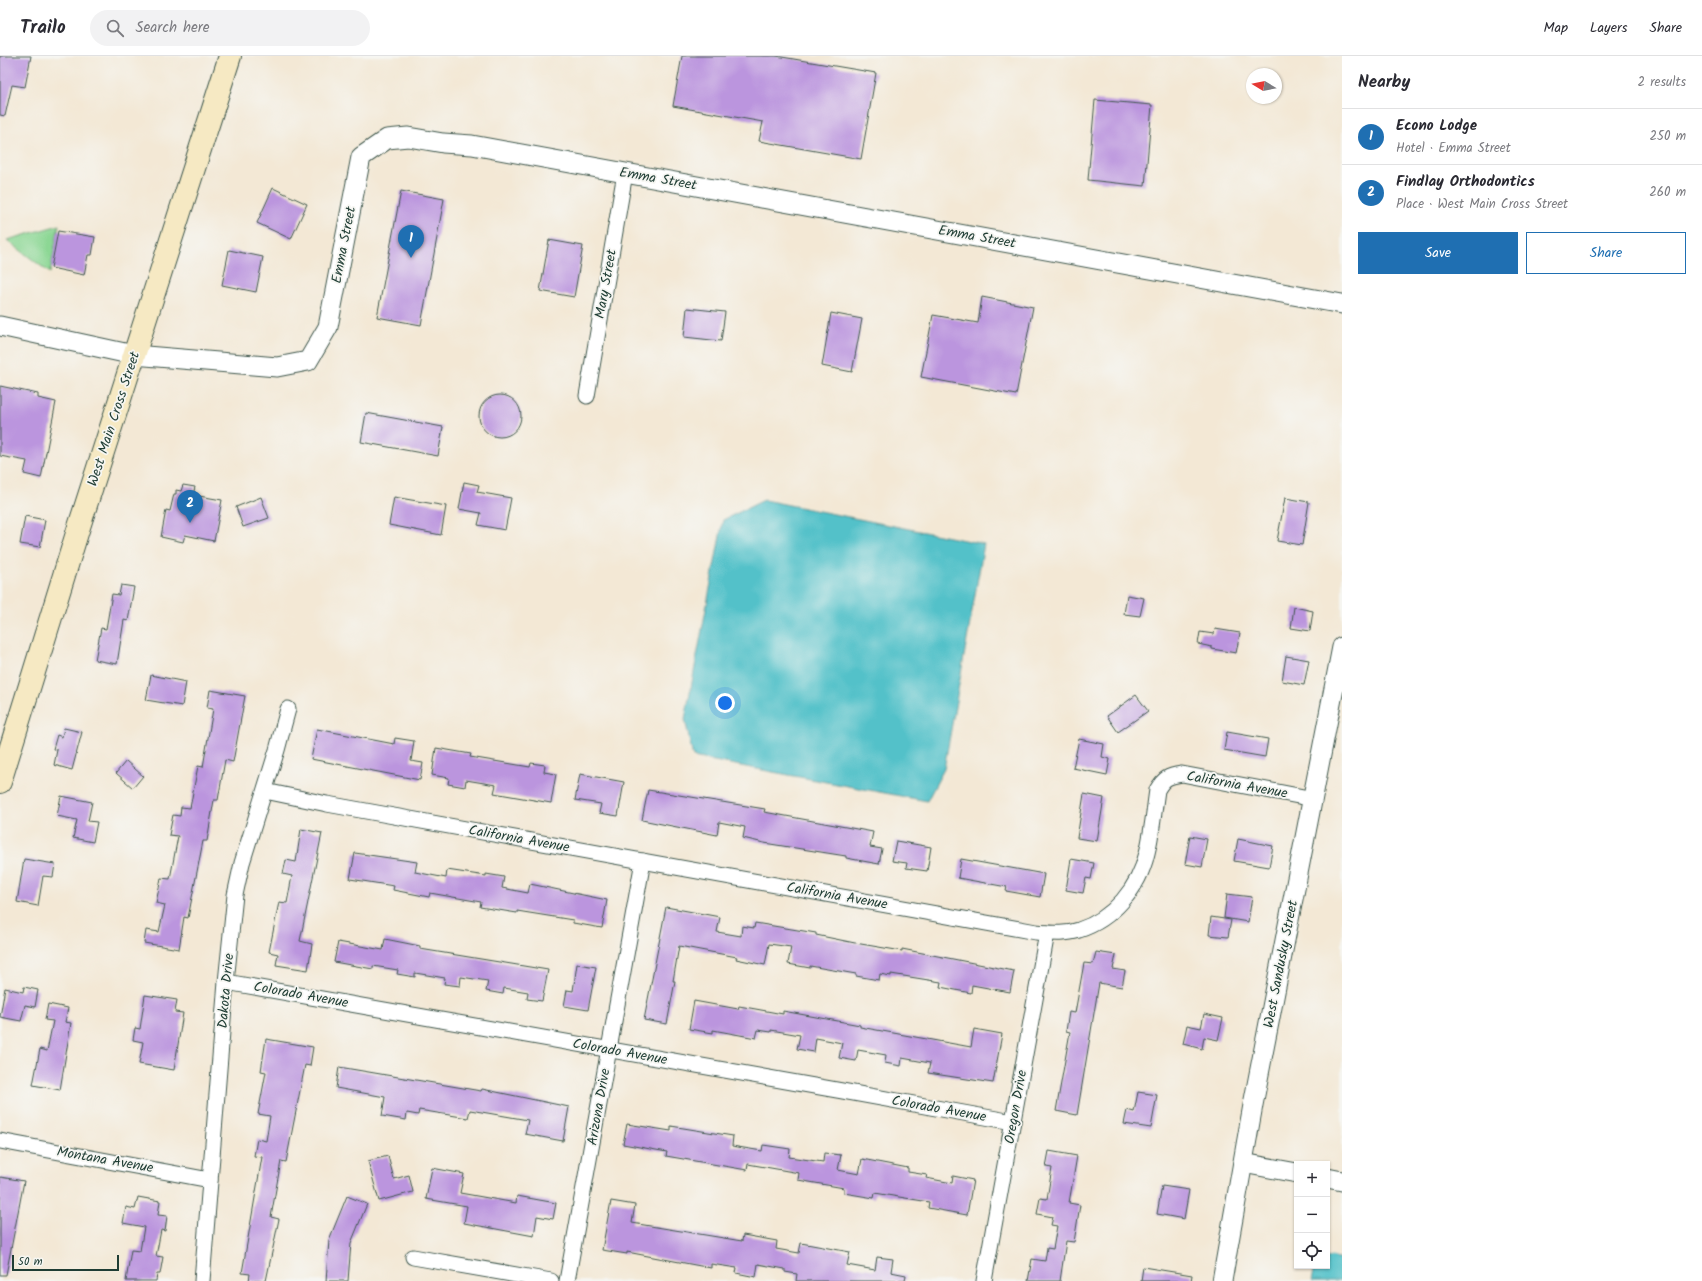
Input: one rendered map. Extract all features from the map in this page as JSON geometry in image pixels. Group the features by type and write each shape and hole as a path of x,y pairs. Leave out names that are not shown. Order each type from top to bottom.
{"main road":[{"name":"West Main Cross Street","path":"0,782 134,355 230,56"}],"street":[{"name":"Emma Street","path":"0,326 134,355 277,367 308,361 328,327 361,157 386,139 408,137 442,143 472,145 1342,304"},
{"name":"Mary Street","path":"587,396 625,173"},
{"name":"West Sandusky Street","path":"1222,1281 1243,1163 1342,647"},
{"name":"Dakota Drive","path":"202,1281 226,982 235,895 242,863 265,791 288,709"},
{"name":"California Avenue","path":"265,791 327,804 1047,933 1078,930 1098,922 1115,909 1130,893 1140,874 1147,854 1158,790 1162,781 1171,775 1182,774 1314,799"},
{"name":"Arizona Drive","path":"567,1281 644,861"},
{"name":"Oregon Drive","path":"984,1281 1047,933"},
{"name":"Colorado Avenue","path":"226,982 609,1050 731,1070 1013,1122"},
{"name":"Montana Avenue","path":"0,1141 210,1180"},
{"path":"1243,1163 1294,1172"},
{"path":"1330,1179 1342,1181"},
{"path":"412,1257 551,1281"}],"green space":[{"path":"59,225 50,273 7,240"}],"water":[{"path":"764,500 984,544 944,769 927,801 693,757 685,719 723,520"},
{"path":"1330,1258 1342,1260 1342,1281 1312,1281 1315,1269 1330,1269"}],"building":[{"path":"0,56 31,56 25,87 12,85 5,116 0,115"},
{"path":"682,56 776,56 876,73 861,159 759,141 763,122 673,106"},
{"path":"1095,100 1152,105 1145,186 1088,180"},
{"path":"273,188 307,204 291,239 257,223"},
{"path":"401,191 444,199 421,325 377,317"},
{"path":"58,231 95,237 92,255 88,255 84,275 51,268"},
{"path":"549,240 583,246 574,297 540,291"},
{"path":"229,250 263,257 256,292 222,285"},
{"path":"982,297 1033,307 1016,395 921,377 933,315 978,323"},
{"path":"687,308 725,312 721,341 684,337"},
{"path":"831,313 862,319 852,372 822,366"},
{"path":"0,386 38,394 38,398 56,402 41,478 24,474 27,461 0,456"},
{"path":"500,395 515,401 521,416 515,431 500,437 485,431 479,416 485,401"},
{"path":"366,413 443,427 438,456 361,442"},
{"path":"464,482 479,485 477,492 511,498 505,530 478,525 481,513 459,509"},
{"path":"183,485 195,487 193,495 222,500 214,541 185,535 183,542 161,537 166,510 170,511 176,490 181,491"},
{"path":"261,497 269,518 243,527 236,507"},
{"path":"394,497 446,506 441,535 389,525"},
{"path":"1285,498 1309,502 1302,545 1277,541"},
{"path":"25,516 45,520 40,547 20,544"},
{"path":"121,585 134,587 128,621 124,620 117,664 95,660 101,628 106,629 112,594 119,595"},
{"path":"1127,595 1144,598 1140,616 1124,614"},
{"path":"1294,607 1313,611 1310,631 1291,628"},
{"path":"1215,629 1240,633 1236,653 1212,649 1212,647 1198,644 1200,632 1214,634"},
{"path":"1286,656 1309,660 1304,685 1282,681"},
{"path":"151,675 186,682 182,706 146,700"},
{"path":"210,690 245,696 233,762 225,760 218,800 214,800 207,841 203,841 188,918 184,917 179,949 144,943 146,930 159,932 165,905 156,903 161,878 170,879 178,836 169,835 173,815 180,816 181,807 190,808 198,766 203,767 213,709 207,708"},
{"path":"1136,695 1148,711 1118,732 1107,716"},
{"path":"64,728 82,732 72,770 54,765 57,750 53,749 57,735 62,737"},
{"path":"317,729 394,744 395,738 414,741 411,761 423,763 420,780 311,759"},
{"path":"1227,732 1268,739 1265,757 1224,750"},
{"path":"1079,739 1104,744 1102,757 1110,759 1107,775 1073,768"},
{"path":"436,748 471,754 470,757 530,767 531,763 545,765 544,772 556,774 551,803 494,793 496,785 466,780 465,787 448,784 449,778 432,775"},
{"path":"126,761 143,776 133,788 116,773"},
{"path":"580,774 624,782 618,816 599,813 601,804 575,800"},
{"path":"648,790 765,809 764,812 873,832 870,847 882,849 879,864 846,858 846,856 764,843 743,838 745,827 719,822 717,835 642,820"},
{"path":"1084,794 1104,798 1097,841 1077,838"},
{"path":"61,796 92,802 88,821 97,822 93,842 73,838 77,820 57,816"},
{"path":"301,829 322,833 300,941 312,944 308,970 276,965 278,954 269,952 279,902 287,903 292,876 283,874 286,860 296,862"},
{"path":"1190,836 1207,839 1202,867 1185,864"},
{"path":"1238,839 1273,846 1269,867 1234,861"},
{"path":"896,841 931,847 927,871 906,868 907,863 892,861"},
{"path":"355,853 417,862 415,872 446,878 447,870 486,876 486,874 504,877 502,888 528,893 530,884 607,900 602,928 573,923 573,920 480,907 481,902 430,893 429,897 393,890 394,886 350,879"},
{"path":"24,859 55,864 53,877 43,876 38,906 17,902"},
{"path":"961,859 1044,874 1040,897 1006,891 1007,887 958,878"},
{"path":"1071,859 1094,863 1091,879 1086,878 1083,893 1066,890"},
{"path":"1227,894 1252,897 1248,922 1224,918"},
{"path":"666,907 720,917 717,932 741,936 742,926 754,928 755,923 816,933 816,935 855,943 902,951 902,949 1014,971 1010,992 972,985 971,993 940,987 941,982 891,974 891,976 880,974 879,980 856,976 856,974 810,966 810,968 788,964 791,947 769,944 765,965 736,959 737,957 679,946 673,981 675,981 667,1024 644,1020"},
{"path":"1211,917 1231,920 1228,937 1209,935"},
{"path":"385,939 420,946 420,949 548,970 542,1001 527,999 528,992 504,988 503,994 486,991 488,981 461,977 460,986 444,984 445,978 415,973 415,977 397,974 398,970 373,966 373,969 334,962 338,942 383,950"},
{"path":"1096,952 1116,955 1113,969 1125,971 1122,987 1099,983 1077,1115 1056,1111 1070,1032 1066,1031 1069,1012 1075,1013 1084,963 1093,964"},
{"path":"577,964 596,967 588,1010 564,1006 567,990 573,991"},
{"path":"24,987 38,990 35,1007 25,1005 21,1021 0,1017 5,988 23,992"},
{"path":"145,995 177,1000 175,1012 183,1013 174,1070 139,1064 143,1042 133,1040 135,1028 140,1029"},
{"path":"694,1001 738,1009 739,1006 783,1014 783,1011 860,1025 860,1027 971,1047 974,1029 1002,1034 993,1083 928,1073 930,1063 902,1058 901,1066 885,1063 886,1055 858,1050 856,1061 839,1058 842,1043 816,1038 814,1052 797,1049 800,1035 771,1030 771,1032 758,1030 756,1038 713,1030 713,1033 689,1029"},
{"path":"48,1004 68,1008 65,1022 71,1023 60,1090 33,1085 40,1049 47,1051 53,1021 45,1020"},
{"path":"1204,1014 1223,1018 1218,1040 1204,1037 1202,1049 1183,1044 1187,1025 1201,1028"},
{"path":"266,1039 313,1047 310,1066 305,1065 286,1162 281,1161 271,1217 279,1219 266,1281 249,1281 250,1274 242,1273 262,1157 254,1156 257,1139 266,1141 270,1116 258,1114 266,1072 261,1071"},
{"path":"339,1067 481,1091 482,1089 569,1107 563,1141 525,1134 528,1120 470,1110 468,1118 419,1110 418,1115 407,1113 406,1120 382,1116 385,1097 336,1088"},
{"path":"1138,1092 1157,1095 1151,1128 1124,1124 1127,1110 1134,1112"},
{"path":"627,1124 671,1131 671,1126 733,1136 732,1146 762,1151 763,1145 790,1149 789,1157 823,1162 824,1153 841,1155 838,1170 859,1174 862,1159 908,1168 908,1172 927,1175 926,1178 952,1183 953,1176 973,1180 967,1215 928,1208 929,1202 875,1193 874,1198 844,1193 844,1188 798,1180 799,1173 748,1164 747,1170 666,1156 667,1152 623,1144"},
{"path":"1049,1151 1077,1156 1069,1203 1080,1205 1074,1242 1066,1241 1060,1281 1028,1281 1032,1259 1045,1261 1047,1248 1053,1249 1057,1226 1051,1225 1053,1217 1037,1214 1040,1198 1047,1199 1052,1168 1046,1167"},
{"path":"388,1156 394,1179 409,1175 413,1192 379,1201 368,1161"},
{"path":"432,1168 464,1174 460,1193 516,1203 517,1196 556,1203 553,1219 537,1216 534,1236 464,1223 467,1206 426,1199"},
{"path":"0,1177 24,1181 6,1275 0,1275"},
{"path":"1162,1186 1189,1190 1184,1219 1157,1214"},
{"path":"347,1196 367,1204 351,1243 348,1281 326,1281 329,1240"},
{"path":"138,1197 160,1201 158,1215 167,1216 165,1231 161,1230 156,1256 163,1257 160,1274 157,1274 156,1281 126,1281 131,1250 140,1251 144,1227 123,1223 126,1207 135,1209"},
{"path":"611,1201 635,1205 632,1223 742,1241 743,1235 777,1241 776,1249 799,1253 801,1243 850,1252 847,1265 875,1270 877,1257 893,1259 891,1272 906,1275 905,1281 796,1281 797,1274 785,1272 785,1269 758,1264 756,1277 736,1273 737,1268 711,1264 711,1268 627,1252 627,1254 602,1250"},
{"path":"1143,1267 1192,1275 1191,1281 1141,1281"}],"place":[{"name":"Econo Lodge","path":"411,258"},
{"name":"Findlay Orthodontics","path":"190,523"}]}
